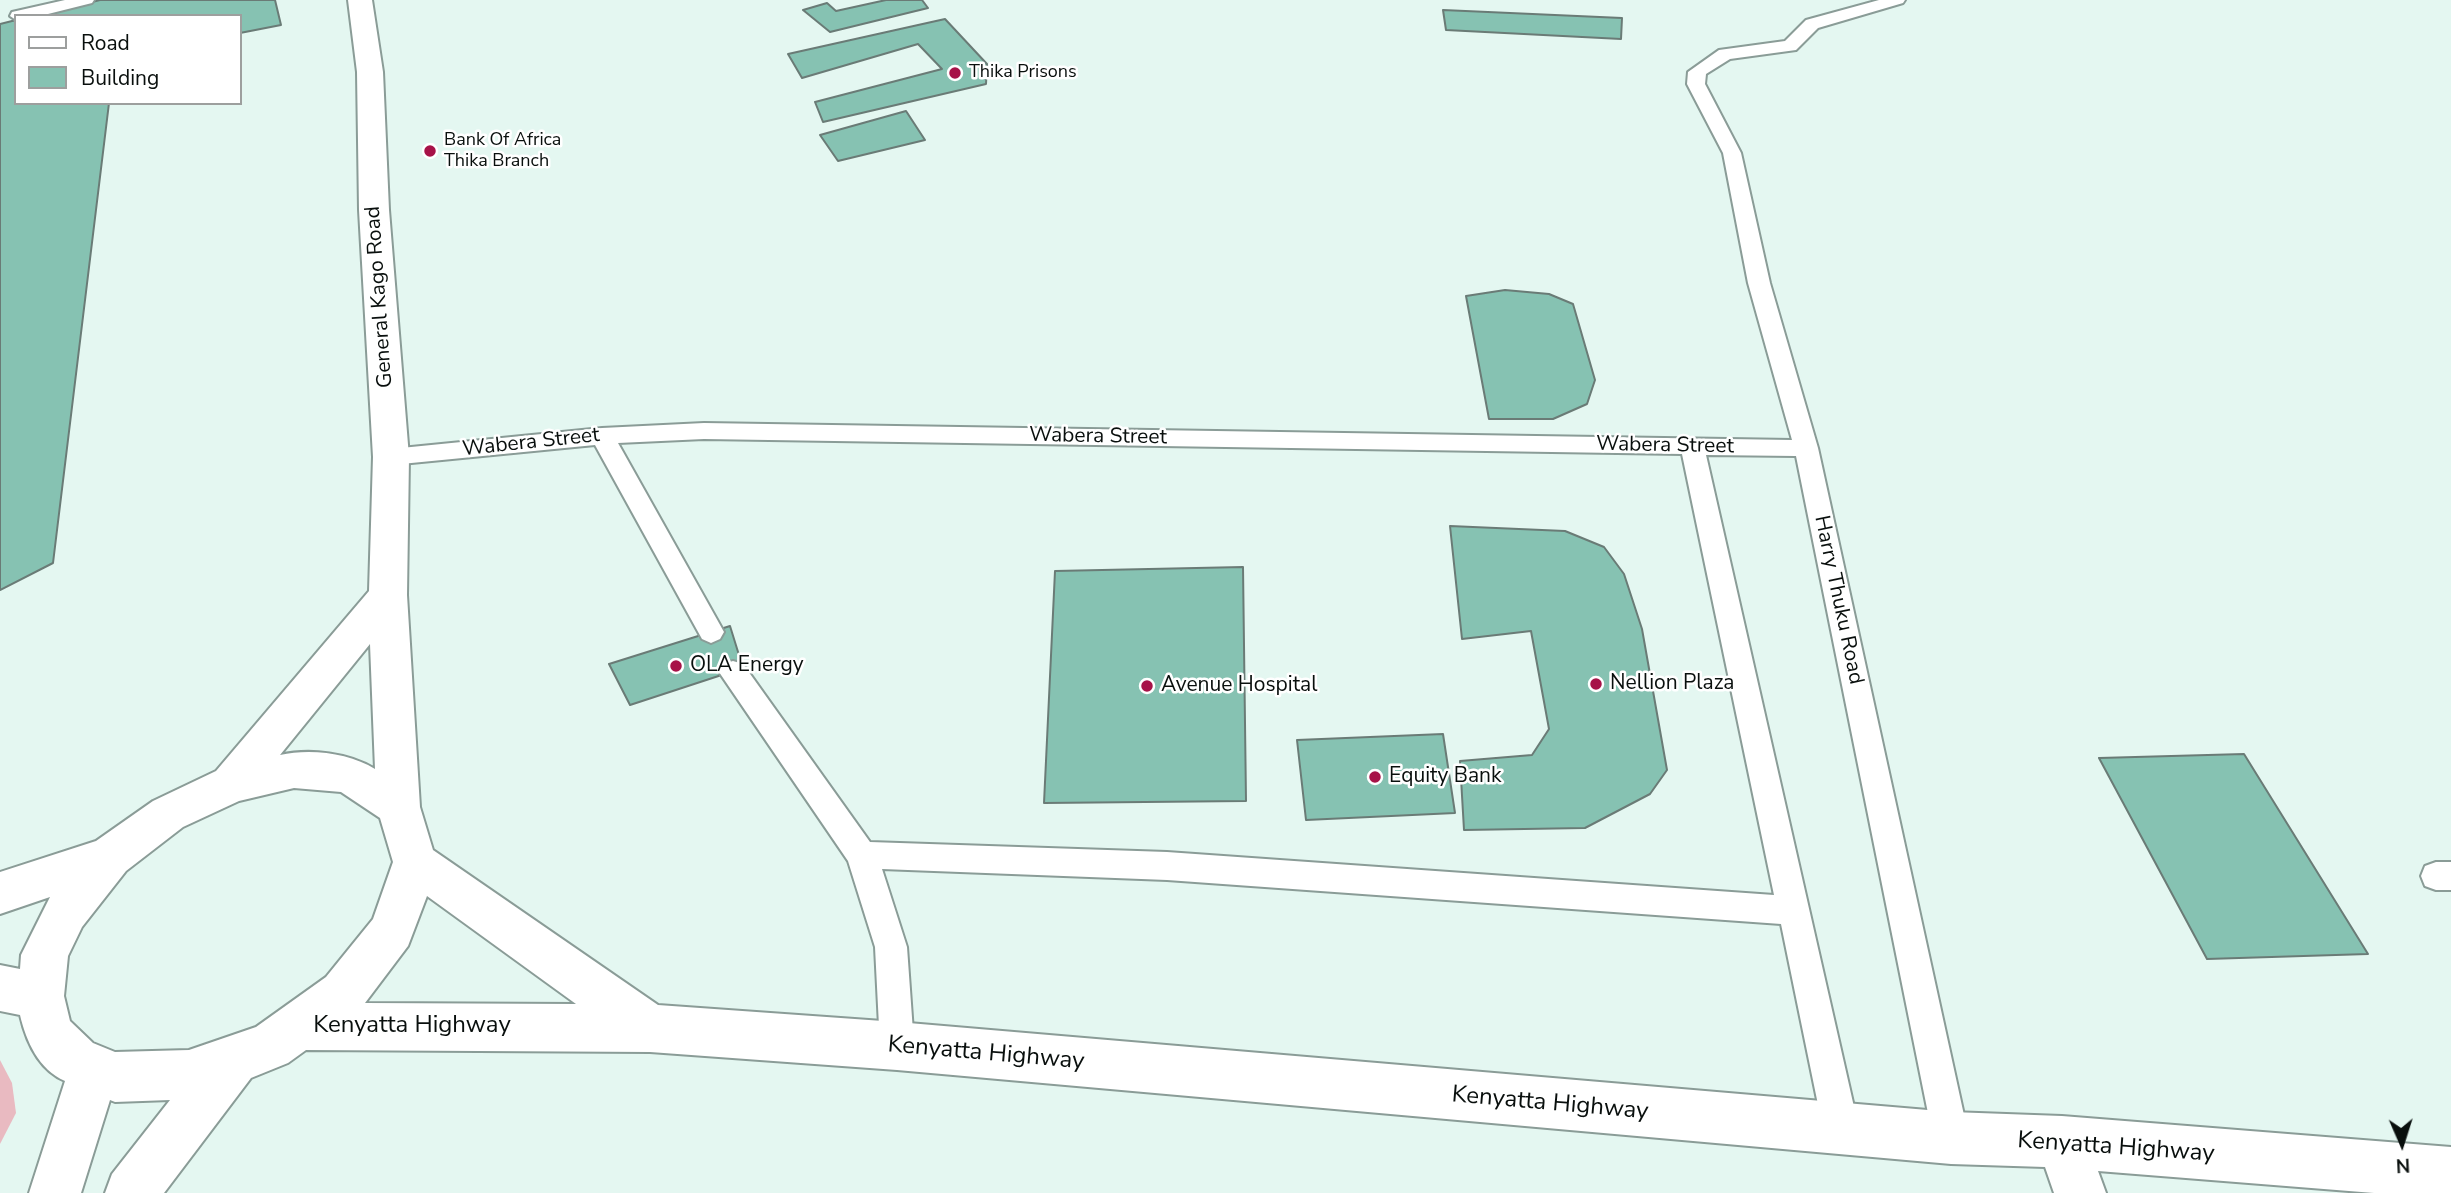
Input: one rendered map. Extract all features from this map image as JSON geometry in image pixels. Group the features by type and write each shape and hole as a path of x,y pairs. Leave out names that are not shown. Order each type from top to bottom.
{"street":[{"name":"General Kago Road","path":"360,0 370,72 374,209 391,457 388,596 398,807 415,862"},
{"path":"231,784 388,596"},
{"path":"398,807 349,775 294,770 231,784 168,814 110,857 65,912 45,955 20,992 50,1034 76,1061 115,1077 189,1075 271,1046 344,993 392,931 415,862 650,1028"},
{"path":"0,893 110,857"},
{"name":"Kenyatta Highway","path":"299,1026 650,1028 897,1046 1951,1138 2062,1142 2451,1173"},
{"path":"131,1193 235,1058"},
{"path":"55,1193 94,1069"},
{"path":"2062,1142 2080,1193"}],"lane":[{"path":"26,14 86,0"},
{"path":"1697,72 1725,54 1790,46 1812,24 1897,0"},
{"name":"Harry Thuku Road","path":"1697,72 1696,84 1732,152 1759,283 1805,448 1951,1138"},
{"name":"Wabera Street","path":"391,457 602,436 704,431 1805,448"},
{"path":"602,436 627,477 710,632"},
{"path":"1692,446 1842,1129"},
{"path":"733,672 862,855 891,947 897,1046"},
{"path":"862,855 1167,866 1794,911"}],"shaded area":[{"path":"0,1060 12,1083 16,1113 0,1144"}],"building":[{"path":"100,0 275,0 281,25 242,33 242,14 43,14"},
{"path":"886,0 922,0 928,8 830,32 803,10 827,3 836,11"},
{"path":"1443,10 1622,18 1621,39 1446,30"},
{"name":"Thika Prisons","path":"945,19 987,64 986,84 823,122 815,102 942,69 918,44 802,78 788,54"},
{"path":"14,20 14,105 109,105 53,563 0,590 0,24"},
{"path":"906,111 925,140 838,161 820,135"},
{"path":"1505,290 1549,294 1573,304 1595,380 1587,404 1553,419 1489,419 1466,296"},
{"name":"Nellion Plaza","path":"1450,526 1565,531 1604,547 1624,574 1642,629 1667,770 1650,794 1585,828 1464,830 1460,761 1532,755 1549,729 1531,631 1462,639"},
{"name":"Avenue Hospital","path":"1243,567 1246,801 1044,803 1055,571"},
{"name":"OLA Energy","path":"730,626 743,668 630,705 609,664"},
{"name":"Equity Bank","path":"1443,734 1455,813 1306,820 1297,740"},
{"path":"2244,754 2368,954 2207,959 2099,758"}],"place":[{"name":"Thika Prisons","path":"955,73"},
{"name":"Bank Of Africa Thika Branch","path":"430,151"},
{"name":"OLA Energy","path":"676,666"},
{"name":"Nellion Plaza","path":"1596,684"},
{"name":"Avenue Hospital","path":"1147,686"},
{"name":"Equity Bank","path":"1375,777"}]}
